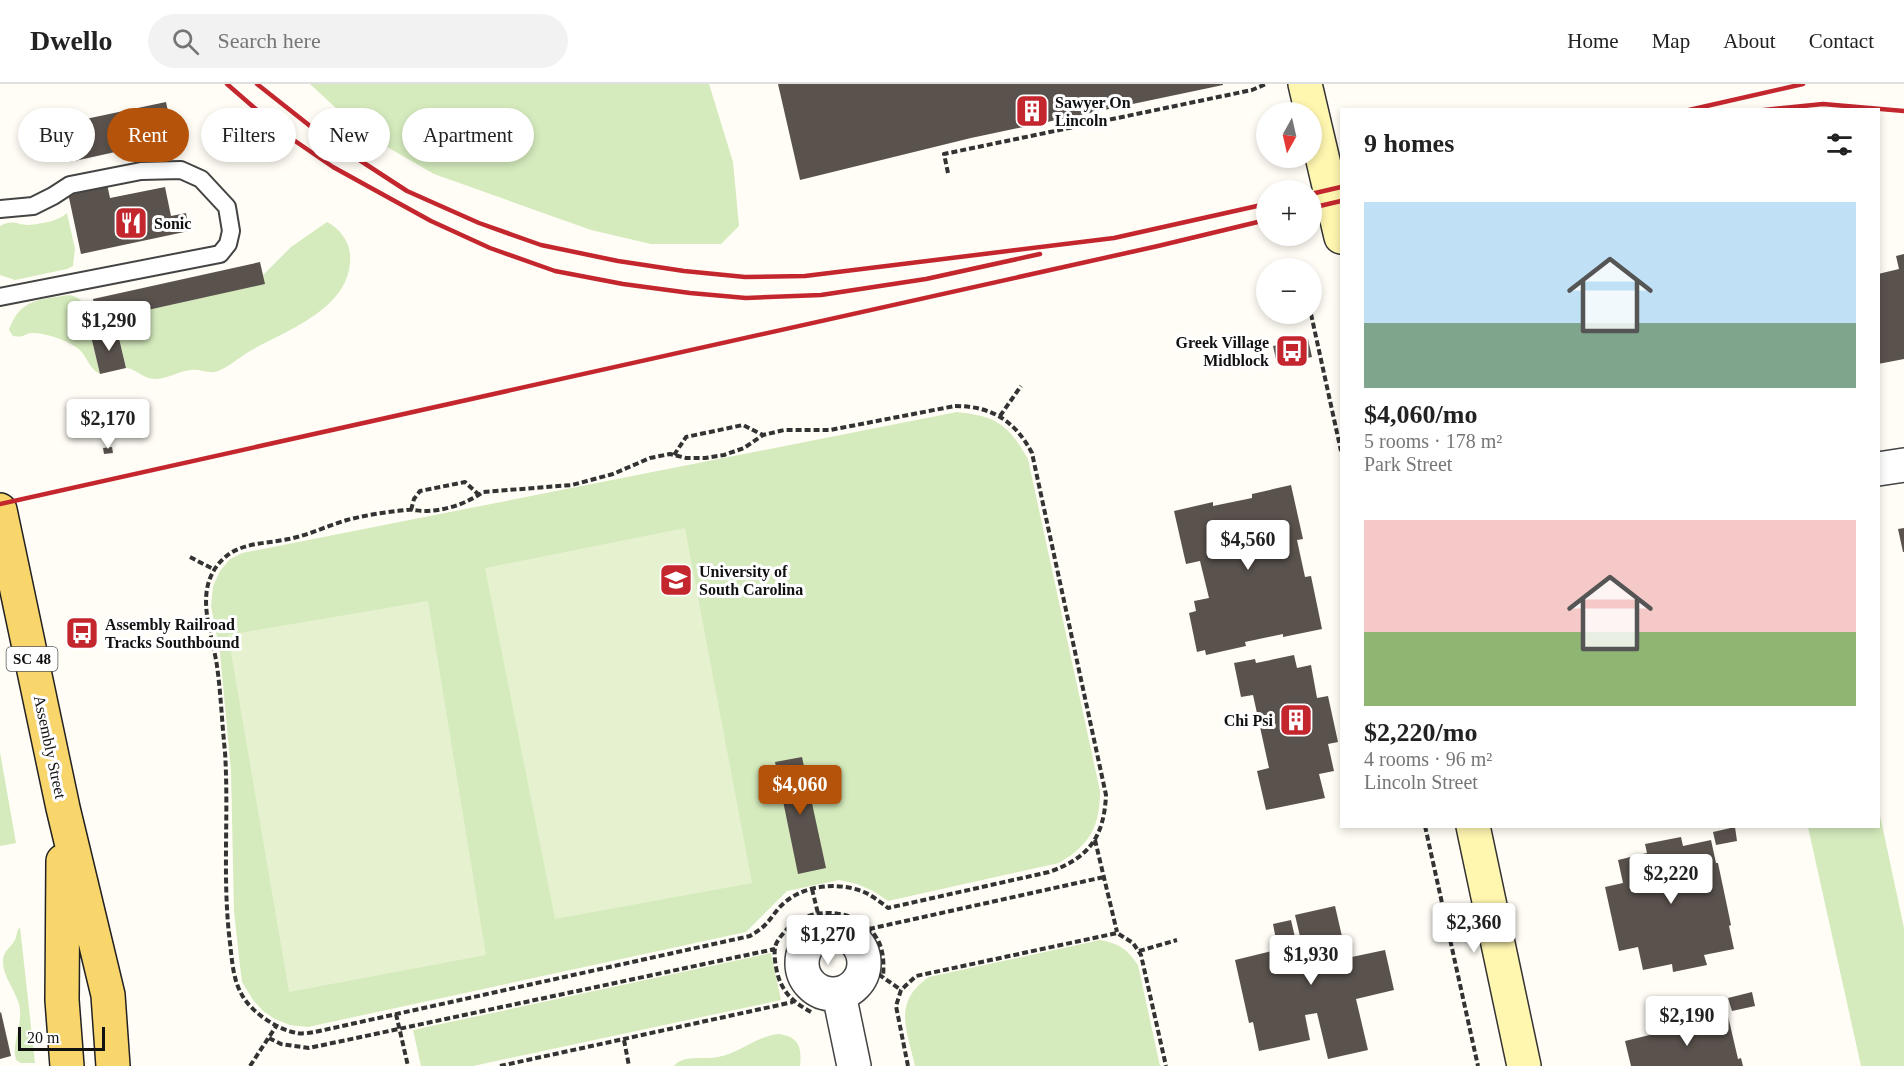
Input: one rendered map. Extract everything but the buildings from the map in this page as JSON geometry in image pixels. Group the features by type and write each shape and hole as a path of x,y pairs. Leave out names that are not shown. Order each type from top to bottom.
{"main road":[{"name":"Assembly Street","path":"0,510 5,561 108,994 113,1066"},
{"name":"Assembly Street","path":"63,808 62,1000 67,1066"}],"street":[{"path":"1305,84 1340,233"},
{"path":"1880,469 1904,465"},
{"path":"1473,828 1524,1066"},
{"path":"821,924 853,939 873,970 862,975 849,990 829,994 819,991 804,975 803,955 808,945 816,937 821,924"},
{"path":"839,993 854,1066"}],"lane":[{"path":"0,209 33,206 70,185 141,171 181,170 201,179 227,207 231,231 228,244 220,254 0,297"}],"path":[{"path":"948,173 944,154 1252,90 1266,84"},
{"path":"1313,324 1340,446"},
{"path":"1000,416 1021,386"},
{"path":"956,405 970,406 1000,416 1014,426 1024,439 1032,453 1106,795 1104,821 1095,839 1084,853 1068,866 1049,872 888,908 867,894 841,886 812,889 799,893 784,902 764,926 750,936 315,1032 297,1033 276,1025 254,1010 243,997 236,982 232,962 226,892 225,755 217,666 205,610 207,591 215,570 222,560 234,550 248,545 282,541 347,520 411,510 442,509 460,504 483,492 572,485 613,474 650,458 674,454 686,458 724,455 744,448 763,435 784,430 830,430 956,405"},
{"path":"674,454 686,437 743,425 763,435"},
{"path":"411,510 414,499 420,491 465,482 479,495"},
{"path":"190,557 215,570"},
{"path":"1425,828 1478,1066"},
{"path":"1095,839 1117,933"},
{"path":"869,929 1104,877"},
{"path":"812,889 821,924"},
{"path":"821,924 828,912 850,916 869,929 877,938 883,953 873,970 901,990"},
{"path":"500,1066 794,1002 781,986 775,949 781,936 794,922 821,924"},
{"path":"908,1066 896,1006 901,990 916,976 1117,933 1133,943 1141,955 1166,1066"},
{"path":"1139,951 1177,940"},
{"path":"268,1038 281,1044 309,1048 775,949"},
{"path":"396,1014 408,1066"},
{"path":"250,1066 276,1025"},
{"path":"624,1040 629,1066"}],"green space":[{"path":"310,84 709,84 733,162 739,226 721,244 651,244 591,230 434,174 413,162 534,162 534,108 402,108 402,156 390,149 390,108 336,108"},
{"path":"67,213 75,249 73,266 15,280 0,275 0,226 12,223 29,225 44,223"},
{"path":"327,222 343,235 348,244 350,254 348,273 341,289 330,303 315,315 218,371 191,370 159,379 147,377 126,368 117,330 91,336 100,374 80,350 66,342 36,333 13,336 9,330 25,306 49,298 74,296 86,305 98,321 264,284 263,275 291,247"},
{"path":"957,412 982,416 1000,424 1014,437 1028,459 1100,791 1098,814 1091,833 1086,842 1070,856 1059,863 888,901 857,884 839,880 787,891 746,932 308,1027 290,1025 275,1019 253,1000 242,982 234,911 231,771 220,653 211,606 213,586 220,571 230,559 242,553"},
{"path":"685,528 752,883 555,919 485,568"},
{"path":"428,601 486,955 289,992 228,635"},
{"path":"0,752 16,843 0,846"},
{"path":"1880,815 1904,928 1904,1066 1861,1066 1808,828 1880,828"},
{"path":"20,927 35,1063 21,1063 16,1060 15,1046 20,1011 3,966 4,954 15,940"},
{"path":"1100,940 1122,948 1138,965 1160,1066 915,1066 906,1029 906,1007 910,996 929,977"},
{"path":"771,953 781,1000 473,1066 421,1066 413,1030"},
{"path":"779,1034 786,1035 798,1044 800,1066 674,1066 683,1060 726,1055 763,1038"}],"railway":[{"path":"227,84 282,132 333,167 431,221 490,248 555,271 623,284 746,298 821,295 926,279 1040,254"},
{"path":"257,84 324,137 407,191 479,223 541,245 618,261 684,271 745,277 805,276 1114,238 1256,206"},
{"path":"1698,108 1803,84"},
{"path":"1784,108 1823,104 1869,108"},
{"path":"1880,109 1904,111"},
{"path":"1322,191 1340,187"},
{"path":"1322,205 1340,201"},
{"path":"0,504 1256,222"}],"place":[{"name":"Sawyer On Lincoln","path":"1032,111"},
{"name":"Sonic","path":"131,223"},
{"name":"Greek Village Midblock","path":"1292,351"},
{"name":"University of South Carolina","path":"676,580"},
{"name":"Assembly Railroad Tracks Southbound","path":"82,633"},
{"name":"Chi Psi","path":"1296,720"}]}
